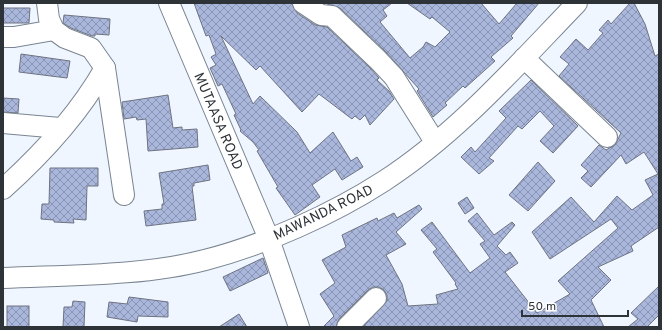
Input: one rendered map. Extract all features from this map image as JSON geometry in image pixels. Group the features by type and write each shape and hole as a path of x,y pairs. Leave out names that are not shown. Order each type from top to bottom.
{"street":[{"path":"47,3 49,19 54,30 65,38 92,48 105,68 124,195"},
{"name":"MUTAASA ROAD","path":"169,3 269,239 299,327"},
{"path":"303,3 320,15 332,16 378,60 394,77 435,142"},
{"name":"MAWANDA ROAD","path":"3,278 122,272 182,265 205,260 269,239 312,220 384,181 435,142 476,107 577,3"},
{"path":"3,37 14,37 54,30"},
{"path":"524,58 607,137"},
{"path":"3,189 20,173 86,100 105,68"},
{"path":"3,123 60,128"},
{"path":"347,327 376,298"}],"building":[{"path":"194,3 292,3 297,13 315,25 327,27 370,68 379,78 377,80 389,91 394,99 370,125 365,115 360,120 355,116 352,119 319,94 302,112 260,66 256,70 221,36 253,104 260,96 297,132 310,153 333,132 351,161 357,157 363,167 342,180 335,169 312,185 320,197 295,215 276,188 278,187 257,151 259,150 253,142 240,131 241,130 234,115 236,114 222,84 218,86 210,68 216,65 211,57 216,54 209,35 206,36"},
{"path":"324,3 392,3 383,10 387,16 380,22 410,58 423,47 426,42 435,47 450,32 432,17 430,19 407,3 481,3 499,24 517,3 539,3 511,36 513,38 491,57 495,61 465,88 463,86 445,103 447,105 433,117 417,91 419,89 386,52 340,8"},
{"path":"630,3 634,3 645,24 655,56 659,54 659,227 631,246 633,251 598,267 611,280 591,300 604,327 363,327 387,301 387,295 384,290 379,287 373,287 368,290 339,319 336,327 323,327 334,316 320,294 335,283 322,260 346,247 342,235 377,218 378,221 394,213 397,218 419,205 422,209 396,232 406,244 386,255 402,284 408,306 438,304 436,295 458,289 455,284 456,283 433,252 437,249 421,230 432,222 470,273 490,258 480,244 485,241 468,221 477,213 494,235 512,222 515,225 497,246 506,255 510,252 518,263 505,272 537,313 570,294 558,281 618,228 611,219 550,259 532,232 571,197 594,222 617,196 632,210 653,195 645,180 658,174 644,152 626,164 621,155 591,187 581,178 588,171 581,165 599,145 606,150 615,145 621,133 559,76 569,64 560,57 576,39 588,50 603,33 599,30 608,20 611,24"},
{"path":"3,8 30,8 29,23 3,23"},
{"path":"64,15 110,19 109,35 95,34 95,36 92,36 71,28 63,23"},
{"path":"21,54 70,61 67,78 19,72"},
{"path":"531,80 578,126 553,153 540,141 554,126 540,111 522,129 518,126 489,158 494,161 479,174 461,157 471,147 475,152 506,118 499,111"},
{"path":"168,95 173,128 182,127 182,130 197,129 198,147 148,151 146,119 137,120 136,117 124,119 122,102"},
{"path":"3,98 19,99 18,113 3,112"},
{"path":"538,162 555,181 528,211 509,195"},
{"path":"208,165 210,180 194,183 194,186 192,186 196,220 146,226 144,211 162,209 162,204 164,204 159,173"},
{"path":"50,168 98,168 98,186 87,186 86,220 73,219 74,223 54,222 54,220 41,219 42,204 49,204"},
{"path":"467,197 474,208 465,214 458,203"},
{"path":"263,258 268,273 230,291 223,277"},
{"path":"659,286 659,315 647,327 628,327 638,319 631,313"},
{"path":"129,297 168,302 168,317 138,316 137,322 107,317 109,302 127,304"},
{"path":"73,301 85,302 84,327 63,327 64,307 72,307"},
{"path":"7,306 29,306 29,327 7,327"},
{"path":"239,314 247,327 219,327"}]}
